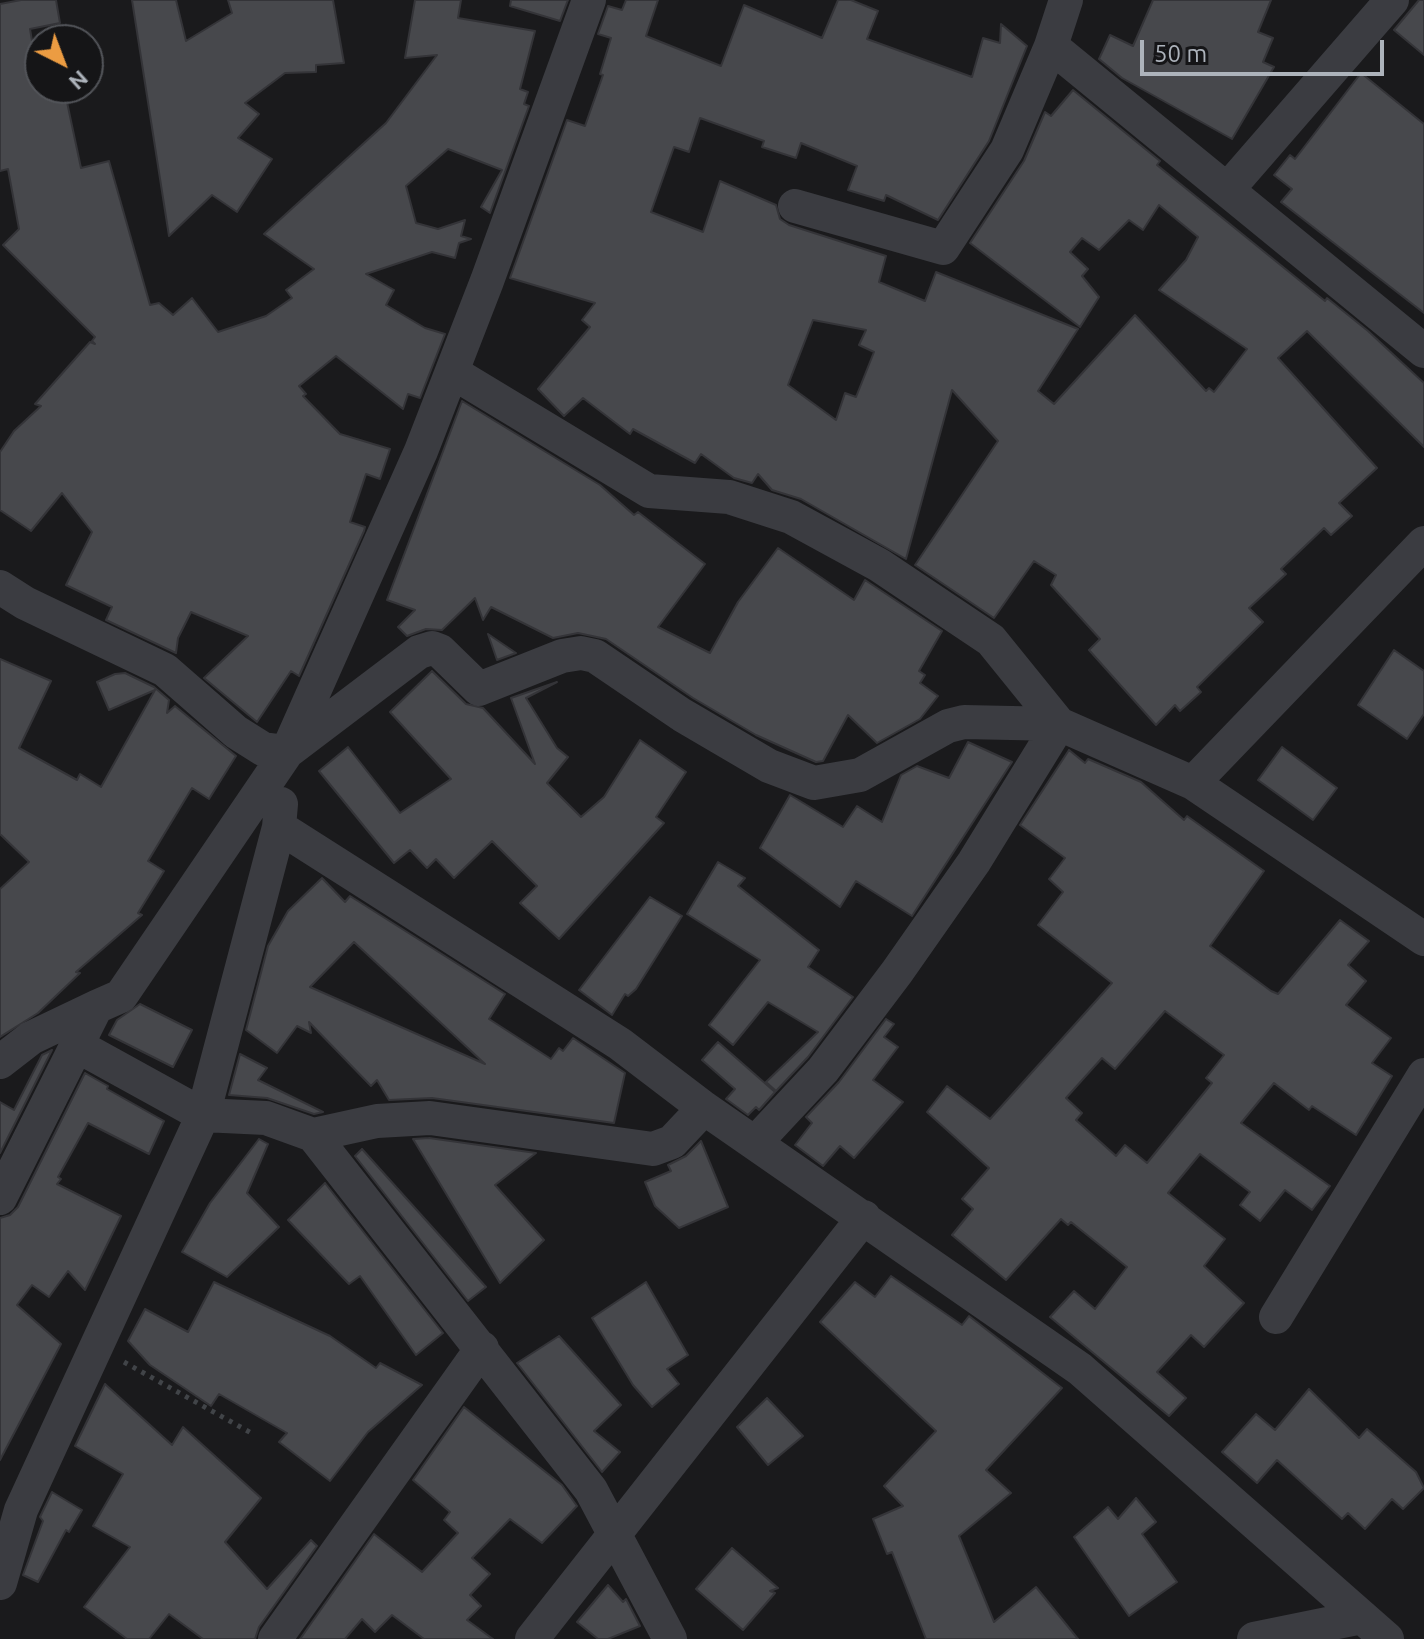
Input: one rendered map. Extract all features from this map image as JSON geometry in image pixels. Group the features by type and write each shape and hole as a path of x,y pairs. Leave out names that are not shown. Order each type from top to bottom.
{"street":[{"path":"0,1062 31,1038 121,996 287,752 421,451 589,0"},
{"path":"795,206 943,248 1007,150 1051,46 1066,0"},
{"path":"1227,190 1392,0"},
{"path":"1051,46 1424,351"},
{"path":"452,372 649,491 729,497 791,517 879,565 991,640 1059,724"},
{"path":"1193,783 1424,543"},
{"path":"0,587 25,603 165,670 236,732 263,749 287,752 419,652 432,648 440,651 479,689 562,656 581,653 595,656 769,766 814,783 860,775 948,726 964,722 1059,724 1193,783 1424,939"},
{"path":"755,1143 823,1070 897,972 974,862 1059,724"},
{"path":"0,1583 21,1510 203,1115 279,827 287,752"},
{"path":"279,827 620,1044 704,1108 1080,1369 1387,1639"},
{"path":"0,1198 96,1007"},
{"path":"76,1045 203,1115 266,1118 313,1135 591,1490 670,1639"},
{"path":"1276,1317 1424,1075"},
{"path":"313,1135 377,1121 430,1118 653,1149 672,1142 704,1108"},
{"path":"532,1639 864,1217"},
{"path":"275,1639 482,1348"},
{"path":"1254,1639 1362,1617"}],"path":[{"path":"96,1345 253,1434"}],"building":[{"path":"21,0 56,0 60,23 24,24 24,104 67,104 81,168 109,161 150,305 159,303 173,315 192,298 218,332 266,316 292,298 286,290 314,269 264,234 386,123 437,55 405,58 415,0 461,0 458,18 535,31 520,89 528,92 524,104 529,106 490,213 481,207 502,170 448,149 406,186 416,223 438,229 465,220 461,236 471,239 459,243 455,258 432,252 366,274 394,290 386,305 425,328 445,334 420,398 408,394 403,409 336,356 299,386 306,394 303,396 340,434 390,449 380,479 366,474 350,522 365,527 364,531 299,676 291,671 257,722 204,678 248,636 191,612 178,638 176,653 106,620 112,607 66,585 92,532 62,493 31,531 0,510 0,452 14,431 41,406 35,404 90,342 95,344 92,341 95,337 3,245 19,229 8,169 0,171 0,4"},
{"path":"132,0 176,0 186,41 232,13 228,0 333,0 344,63 316,65 316,72 285,73 245,103 259,114 238,138 272,159 237,212 212,195 169,236"},
{"path":"511,0 568,0 560,21 510,6"},
{"path":"626,0 658,0 646,36 721,66 744,5 822,38 838,0 851,0 878,11 867,39 972,77 983,38 1000,43 1001,24 1027,46 989,141 938,220 886,195 884,201 848,190 857,166 801,143 796,158 762,147 764,141 700,118 689,152 674,147 651,212 703,232 720,181 776,205 780,219 789,225 886,256 879,282 925,301 936,272 1078,329 1038,391 1054,404 1135,315 1206,391 1209,388 1214,392 1247,349 1159,290 1186,260 1198,237 1159,205 1143,230 1129,220 1099,250 1082,238 1070,252 1088,269 1082,276 1099,297 1080,327 970,243 1024,161 1045,112 1051,116 1073,90 1160,161 1157,165 1325,301 1327,298 1368,331 1424,383 1424,447 1307,331 1278,358 1377,468 1339,503 1352,516 1331,535 1324,528 1281,569 1286,574 1249,608 1263,622 1197,687 1201,692 1180,711 1175,705 1156,725 1089,650 1100,639 1051,585 1056,575 1034,561 994,618 915,565 998,441 952,390 906,559 801,499 772,490 758,474 752,483 734,478 701,454 695,463 633,429 630,434 583,398 564,416 538,389 590,327 582,320 595,303 510,278 567,120 585,126 603,75 600,74 611,38 598,34 608,6 622,10","holes":["813,320 866,330 859,345 874,352 856,397 845,393 836,420 788,385"]},
{"path":"1153,0 1271,0 1258,32 1273,38 1263,62 1274,67 1232,139 1122,78 1099,59 1110,35 1133,46"},
{"path":"1419,0 1424,0 1424,55 1394,30"},
{"path":"1361,73 1424,124 1424,313 1281,202 1292,189 1274,175 1290,155 1295,159"},
{"path":"462,401 600,485 634,515 638,512 705,564 658,627 710,653 738,602 778,548 854,600 865,580 942,631 919,671 925,675 920,683 938,696 920,719 877,743 848,715 823,761 816,762 756,735 693,698 606,639 578,633 553,638 491,607 483,620 475,598 442,630 426,629 407,636 398,627 415,610 387,600"},
{"path":"488,634 516,653 497,660"},
{"path":"1394,650 1424,671 1424,714 1407,739 1358,705"},
{"path":"0,659 51,681 19,748 77,780 80,774 101,787 155,690 109,710 97,682 115,674 125,673 154,687 169,700 167,713 175,706 236,756 209,799 192,788 148,861 164,871 138,913 142,915 76,972 80,973 38,1013 0,1037 0,889 29,862 0,834"},
{"path":"432,671 466,704 483,708 535,764 511,698 557,682 526,698 557,748 568,757 547,783 581,817 604,797 640,740 686,772 656,817 664,823 559,939 520,903 537,886 492,841 454,878 436,859 427,868 410,850 394,863 319,771 348,747 400,813 451,779 390,712"},
{"path":"968,742 1012,762 912,916 856,881 840,907 760,848 790,795 843,827 857,806 882,822 901,775 917,766 949,778"},
{"path":"1282,747 1337,788 1313,820 1258,780"},
{"path":"1069,750 1085,763 1088,759 1141,782 1184,820 1187,816 1264,871 1210,946 1271,991 1278,994 1340,920 1369,941 1348,965 1366,981 1346,1005 1391,1038 1372,1063 1392,1076 1356,1135 1312,1106 1309,1110 1274,1083 1241,1123 1330,1186 1312,1210 1285,1190 1260,1221 1240,1205 1250,1192 1200,1154 1168,1193 1225,1239 1204,1266 1244,1303 1204,1347 1191,1335 1157,1372 1186,1398 1169,1416 1050,1317 1074,1291 1095,1309 1127,1267 1071,1222 1068,1225 1061,1219 1006,1280 952,1235 973,1209 962,1199 989,1168 927,1112 947,1086 990,1119 1112,983 1038,925 1063,892 1049,879 1065,858 1020,825","holes":["1165,1011 1224,1055 1206,1078 1212,1083 1147,1163 1125,1145 1116,1156 1076,1120 1082,1113 1066,1098 1102,1058 1115,1069"]},
{"path":"718,862 745,878 738,886 819,950 808,967 853,997 808,1057 776,1091 766,1082 818,1032 768,1002 733,1045 709,1025 760,960 687,914"},
{"path":"322,878 345,902 350,896 505,994 489,1019 551,1059 559,1048 563,1051 573,1038 625,1073 614,1123 432,1098 389,1100 377,1080 371,1086 309,1022 311,1033 297,1026 277,1053 246,1030 268,946 288,911","holes":["354,942 485,1064 310,987"]},
{"path":"650,897 682,916 636,989 628,996 625,994 612,1015 579,990"},
{"path":"140,1004 192,1030 173,1067 109,1035 117,1020"},
{"path":"886,1019 894,1024 884,1037 898,1047 873,1080 903,1102 854,1158 840,1146 823,1166 795,1145 812,1123 806,1117 839,1082"},
{"path":"718,1042 775,1092 759,1110 756,1107 748,1115 726,1099 735,1089 702,1060"},
{"path":"52,1050 0,1153 0,1102 14,1110 42,1055"},
{"path":"240,1054 267,1068 258,1080 323,1112 314,1114 267,1098 229,1095"},
{"path":"85,1073 164,1121 149,1154 88,1123 58,1177 61,1179 57,1184 121,1216 85,1290 68,1271 49,1297 32,1285 17,1305 61,1344 0,1460 0,1218 10,1215 18,1207"},
{"path":"429,1138 536,1153 495,1185 544,1240 500,1283 413,1139"},
{"path":"259,1139 268,1144 247,1193 279,1227 227,1277 182,1252 210,1203"},
{"path":"701,1141 728,1207 679,1228 655,1206 645,1182 671,1171 668,1165 686,1156"},
{"path":"362,1149 486,1287 468,1301 355,1156"},
{"path":"325,1183 443,1333 416,1355 360,1276 349,1284 288,1220"},
{"path":"891,1276 962,1325 969,1316 1062,1388 986,1470 1011,1493 959,1536 994,1622 1036,1587 1078,1639 926,1639 892,1552 887,1554 873,1519 903,1506 884,1486 936,1431 820,1322 855,1282 875,1297"},
{"path":"214,1282 330,1336 376,1368 380,1363 422,1385 368,1432 330,1481 279,1442 287,1433 219,1394 211,1406 150,1365 128,1341 145,1309 188,1332"},
{"path":"646,1282 688,1355 667,1369 679,1384 652,1407 633,1385 592,1318"},
{"path":"559,1336 621,1405 594,1431 620,1452 602,1472 517,1363"},
{"path":"105,1384 172,1445 183,1427 261,1498 225,1542 267,1589 311,1540 317,1546 259,1627 255,1639 203,1639 169,1614 149,1639 127,1639 84,1607 130,1547 93,1526 123,1474 75,1446"},
{"path":"1309,1389 1359,1438 1367,1429 1416,1472 1424,1488 1403,1509 1392,1499 1365,1529 1348,1513 1342,1519 1277,1460 1257,1483 1222,1452 1256,1414 1275,1430"},
{"path":"767,1398 803,1436 768,1465 737,1427"},
{"path":"464,1407 562,1485 577,1506 542,1543 510,1519 472,1558 490,1574 470,1595 481,1606 467,1620 493,1639 424,1639 392,1615 375,1632 362,1619 345,1639 300,1639 374,1534 422,1572 458,1533 444,1520 450,1512 413,1480"},
{"path":"52,1492 82,1510 69,1532 66,1530 38,1582 23,1575 43,1521 40,1517"},
{"path":"1136,1498 1156,1522 1142,1534 1177,1582 1129,1616 1074,1537 1108,1507 1118,1519"},
{"path":"732,1548 778,1588 770,1591 775,1593 743,1630 696,1589"},
{"path":"608,1585 623,1602 626,1599 640,1626 608,1639 598,1639 577,1622"}]}
